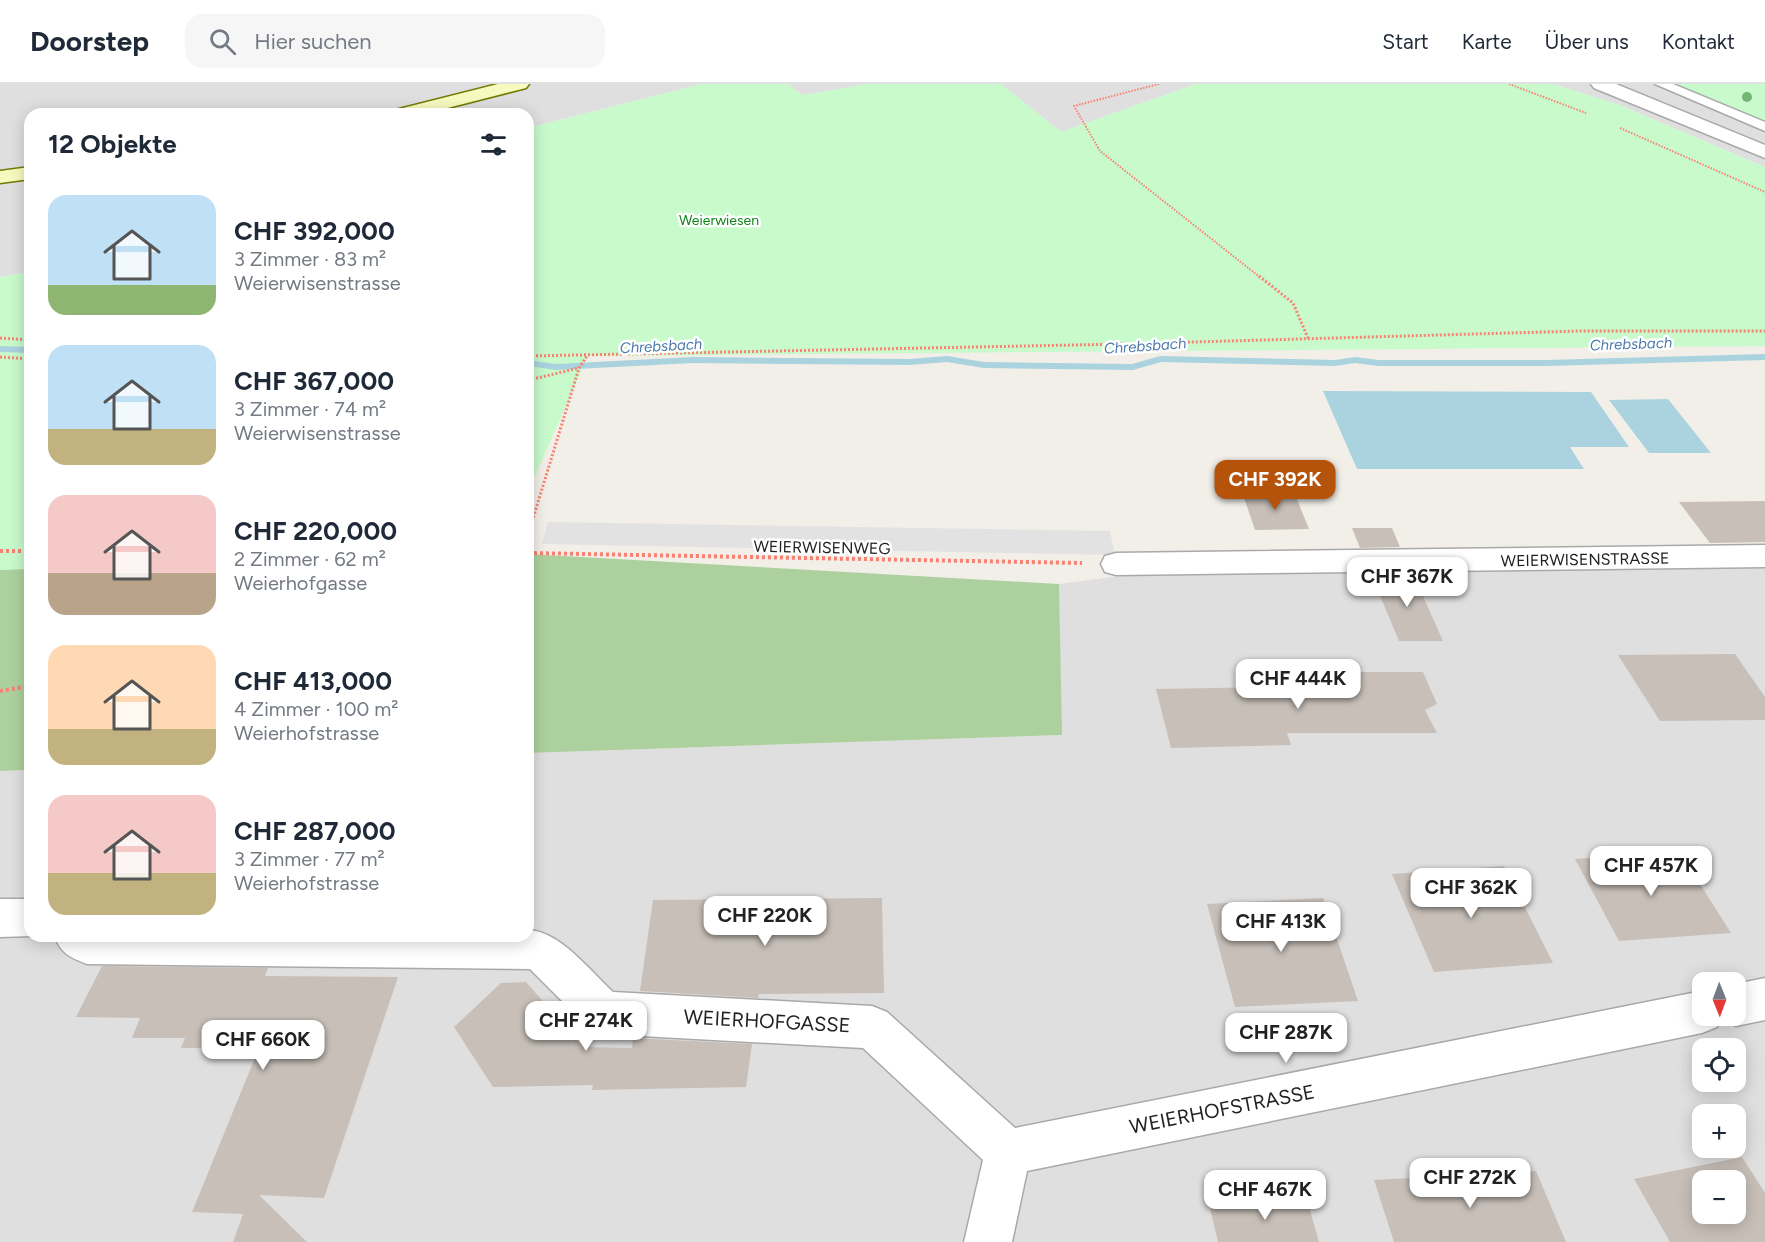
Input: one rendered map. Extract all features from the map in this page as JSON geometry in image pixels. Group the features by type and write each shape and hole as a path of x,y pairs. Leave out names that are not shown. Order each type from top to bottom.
{"main road":[{"path":"426,108 520,84"},
{"path":"0,177 24,174"}],"street":[{"path":"1600,84 1765,152"},
{"name":"WEIERWISENSTRASSE","path":"1116,564 1765,556"},
{"path":"0,918 24,918"},
{"name":"WEIERHOFGASSE","path":"83,942 87,945 539,950 604,1013 872,1027 1008,1152"},
{"path":"1746,1003 1765,999"},
{"name":"WEIERHOFSTRASSE","path":"1008,1152 1692,1014"},
{"path":"988,1242 1008,1152"}],"lane":[{"path":"1662,84 1765,127"}],"path":[{"path":"1159,84 1074,106 1100,151 1293,303 1308,338"},
{"path":"1509,84 1592,116"},
{"path":"1613,125 1765,192"},
{"path":"534,356 1124,344 1580,330 1765,331"},
{"path":"0,338 24,340"},
{"path":"534,514 579,368 587,356"},
{"path":"0,357 24,359"},
{"path":"534,378 579,368"},
{"path":"0,551 24,551"},
{"name":"WEIERWISENWEG","path":"534,553 1116,564"},
{"path":"0,691 24,687"}],"shaded area":[{"path":"0,84 702,84 534,126 534,108 24,108 24,273 0,277"},
{"path":"787,84 867,84 803,95"},
{"path":"1001,84 1196,84 1061,132"},
{"path":"1553,84 1765,84 1765,167 1620,105"},
{"path":"548,522 1110,531 1115,555 542,544"},
{"path":"1765,549 1765,1242 0,1242 0,771 24,770 24,942 534,942 534,753 1061,735 1059,584 1211,564"}],"green space":[{"name":"Weierwiesen","path":"702,84 787,84 803,95 867,84 1001,84 1061,132 1196,84 1553,84 1620,105 1765,167 1765,346 588,356 534,478 534,126"},
{"path":"1668,84 1765,84 1765,125"},
{"path":"24,273 24,569 0,570 0,277"},
{"path":"534,554 1059,584 1062,735 534,753"},
{"path":"24,557 24,770 0,771 0,558"}],"water":[{"path":"1323,391 1591,392 1629,447 1570,447 1584,469 1357,469"},
{"path":"1668,399 1711,453 1649,453 1609,400"}],"building":[{"path":"1242,492 1294,492 1309,529 1255,530"},
{"path":"1765,501 1765,542 1710,543 1679,502"},
{"path":"1352,528 1392,528 1400,547 1360,548"},
{"path":"1371,574 1413,574 1443,641 1399,641"},
{"path":"1735,654 1765,697 1765,720 1660,721 1618,655"},
{"path":"1322,672 1423,672 1437,704 1425,710 1437,733 1287,733 1291,745 1171,748 1156,689 1327,686"},
{"path":"1680,852 1731,933 1619,941 1575,859"},
{"path":"1504,866 1553,963 1434,972 1392,874"},
{"path":"882,898 884,993 759,994 758,998 640,991 653,900"},
{"path":"1323,898 1358,1001 1235,1007 1207,904"},
{"path":"102,966 268,968 265,976 398,977 324,1198 259,1195 307,1242 233,1242 243,1214 192,1212 259,1048 181,1048 185,1038 132,1038 140,1018 76,1017"},
{"path":"526,982 583,1047 632,1048 633,1038 752,1044 746,1087 592,1090 593,1085 493,1087 454,1027 501,983"},
{"path":"1743,1158 1765,1193 1765,1242 1670,1242 1634,1179"},
{"path":"1536,1171 1566,1242 1394,1242 1374,1180"},
{"path":"1306,1196 1319,1242 1218,1242 1209,1204"}],"waterway":[{"name":"Chrebsbach","path":"0,349 24,350"},
{"name":"Chrebsbach","path":"534,364 556,367 693,360 910,362 938,358 957,359 984,365 1133,367 1160,359 1335,363 1355,360 1378,363 1545,363 1765,357"}]}
